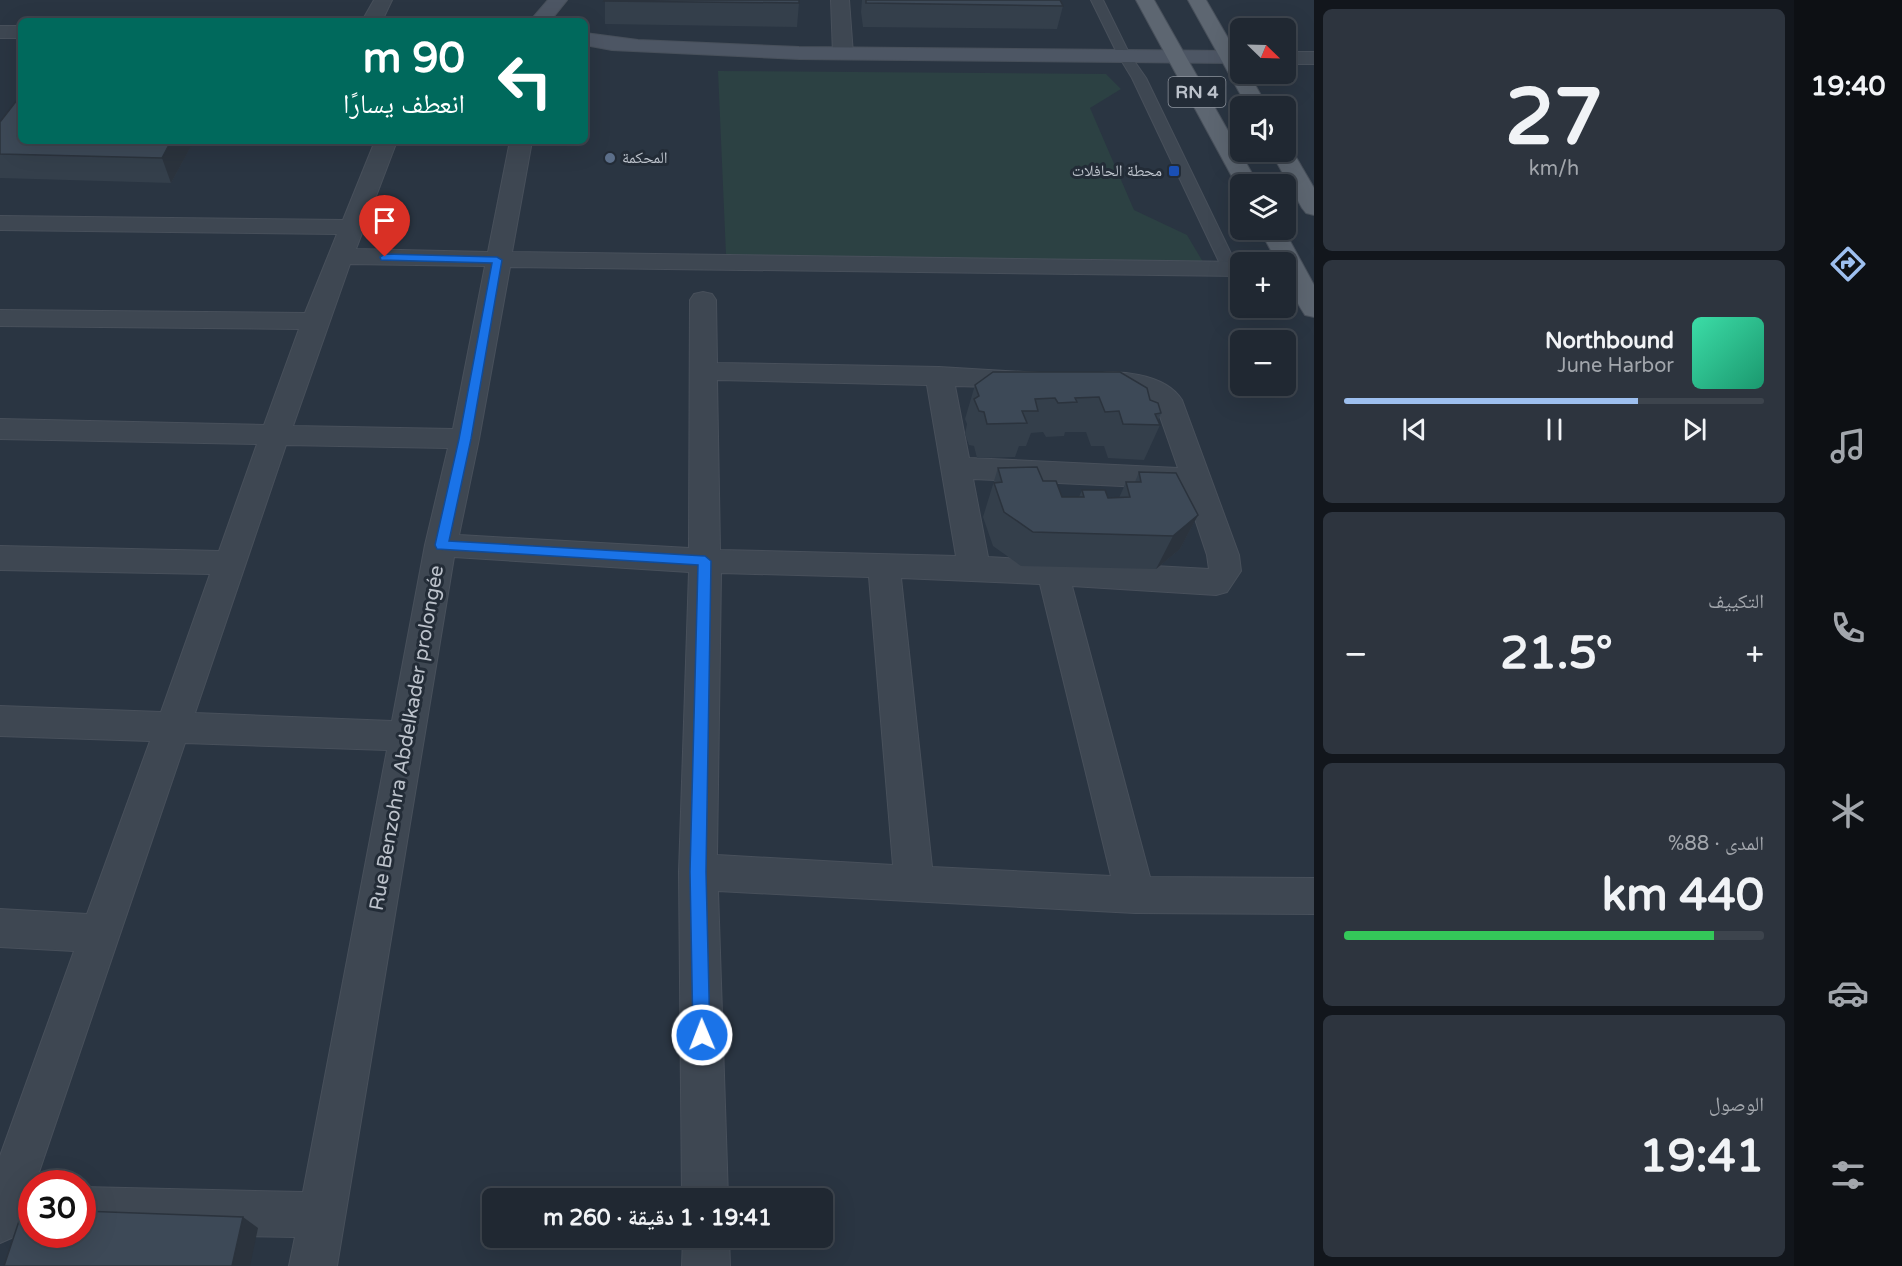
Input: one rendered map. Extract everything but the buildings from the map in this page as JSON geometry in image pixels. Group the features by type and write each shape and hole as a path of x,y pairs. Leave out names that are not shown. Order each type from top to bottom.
{"main road":[{"name":"RN 4","path":"1145,0 1243,174"},
{"name":"RN 4","path":"1197,0 1230,50"},
{"path":"1288,162 1314,207"},
{"path":"1296,280 1314,309"}],"street":[{"path":"374,18 383,0"},
{"path":"543,18 558,0 567,18"},
{"path":"840,0 843,54"},
{"path":"0,32 18,32"},
{"path":"588,40 635,48 760,49 800,53 1230,57"},
{"path":"588,58 761,56 800,53"},
{"path":"1296,58 1314,58"},
{"path":"9,1211 172,725 315,321 385,144"},
{"name":"Rue Benzohra Abdelkader prolongée","path":"313,1266 441,545 465,439 520,144"},
{"path":"0,222 345,242 497,260 1230,269"},
{"path":"703,300 705,561 698,872 705,1188"},
{"path":"0,318 315,321"},
{"path":"441,545 705,561 974,568 1216,583 1225,572 1223,555 1168,400 1155,389 1139,383 703,371"},
{"path":"939,376 974,568"},
{"path":"0,429 465,439"},
{"path":"956,468 1198,480"},
{"path":"0,558 230,563"},
{"path":"884,567 914,882"},
{"path":"1053,573 1136,895"},
{"path":"0,721 172,725 407,736"},
{"path":"698,872 1136,895 1314,896"},
{"path":"0,928 101,934"},
{"path":"96,1210 323,1215"},
{"path":"706,1248 706,1266"}],"lane":[{"path":"1097,0 1230,259"}],"green space":[{"path":"718,71 1106,74 1121,89 1090,108 1134,210 1187,235 1203,262 726,255"}],"place":[{"name":"المحكمة","path":"610,158"},
{"name":"محطة الحافلات","path":"1174,171"}],"route":[{"path":"385,257 497,260 465,439 441,545 705,561 698,872 702,1035"}]}
